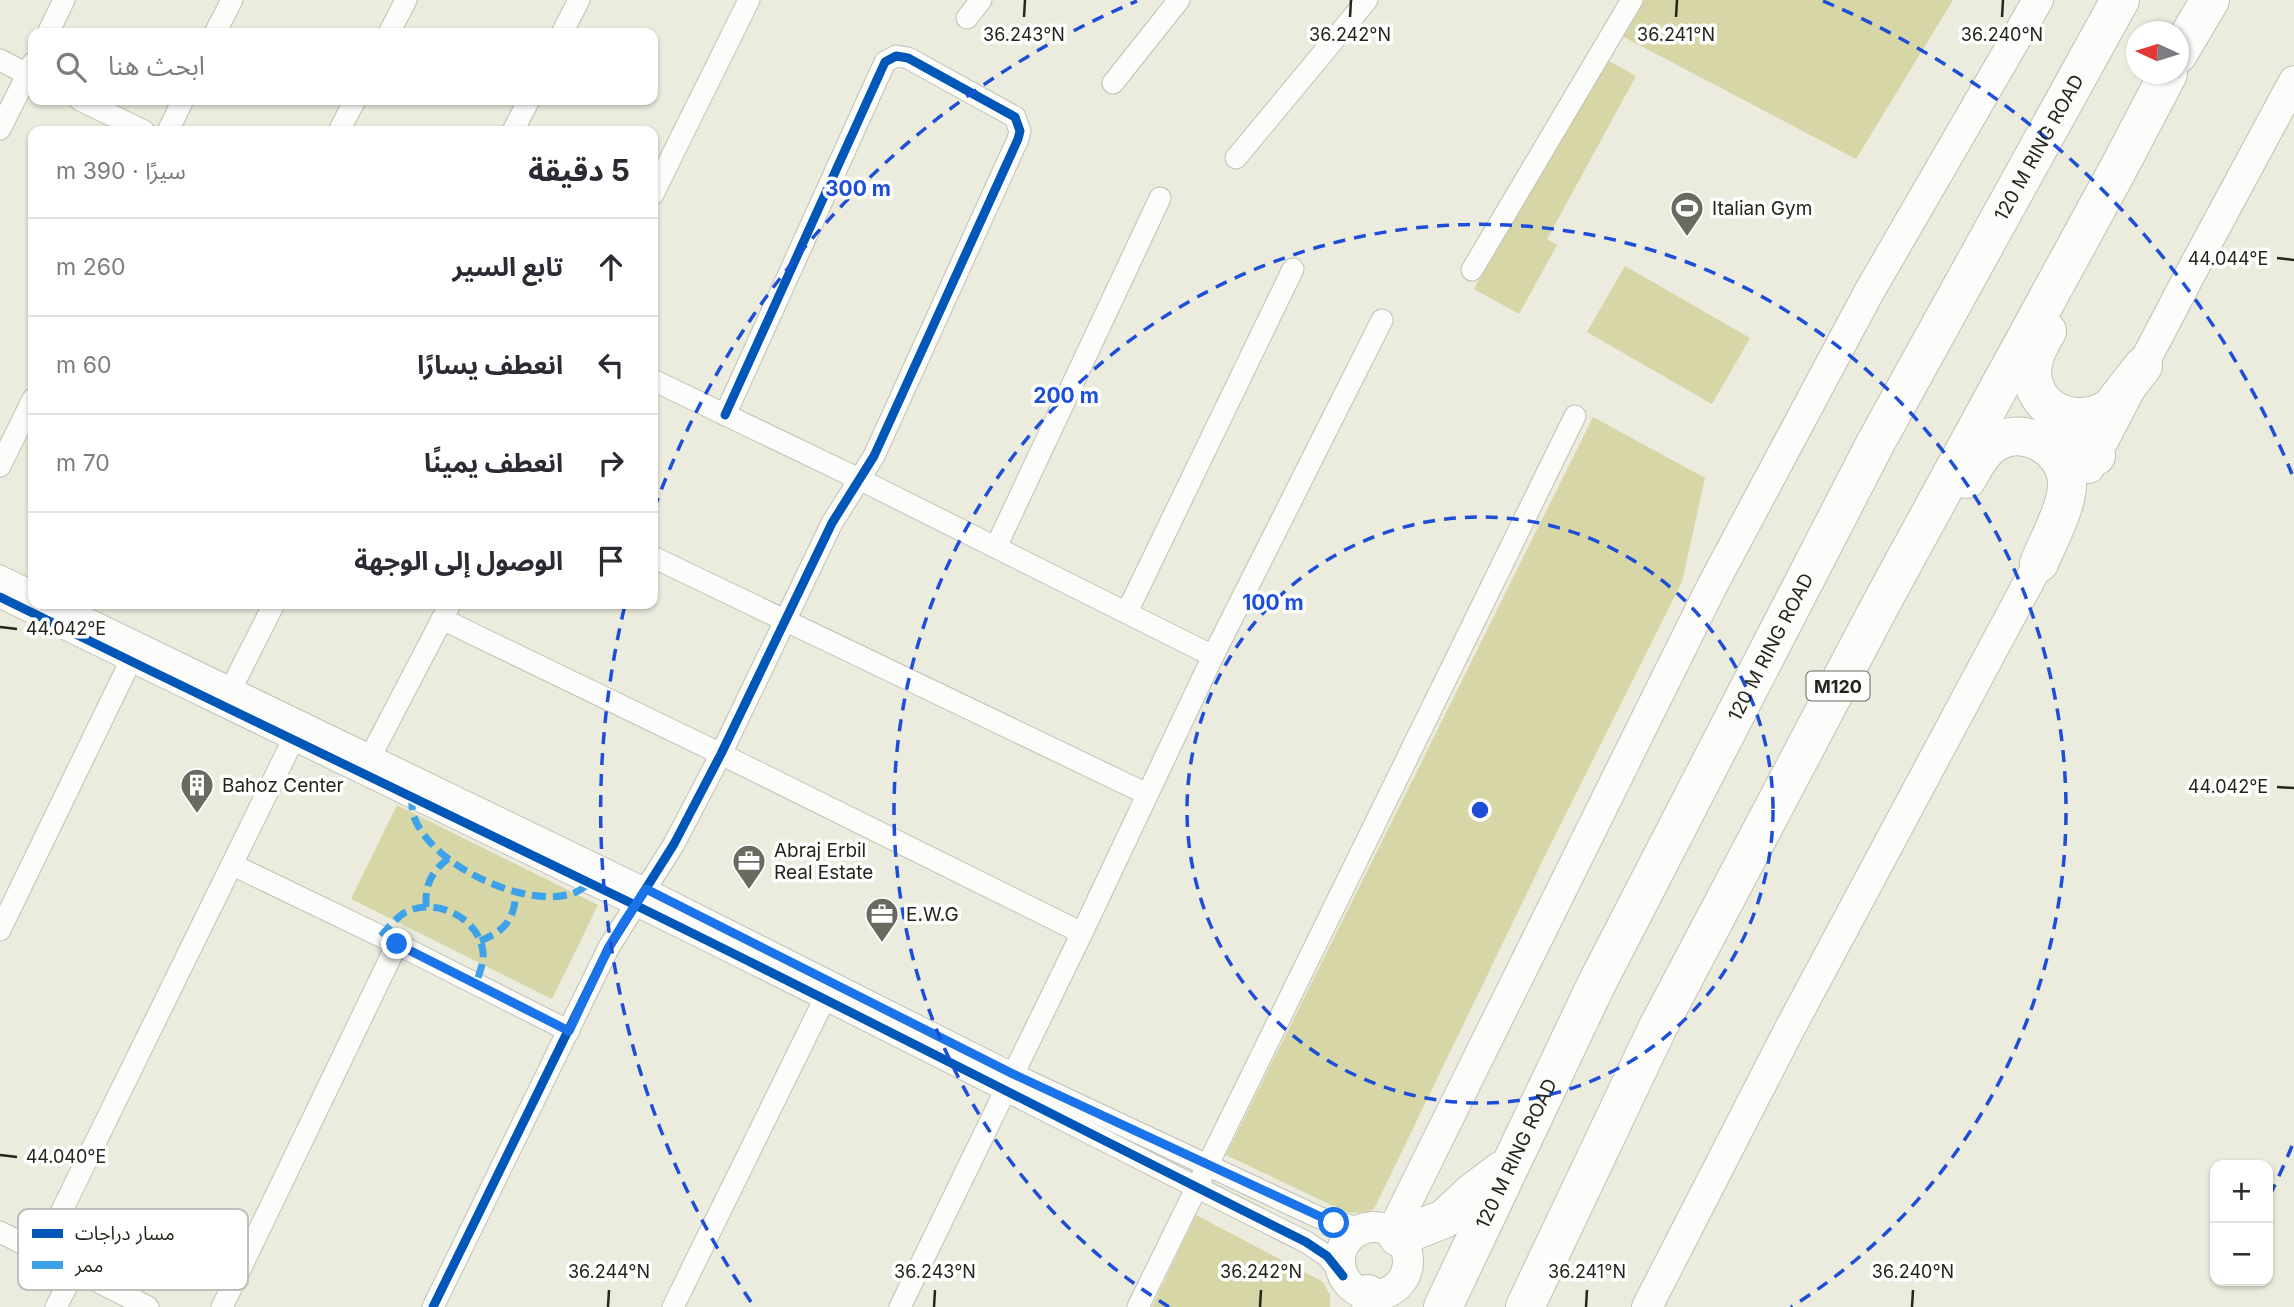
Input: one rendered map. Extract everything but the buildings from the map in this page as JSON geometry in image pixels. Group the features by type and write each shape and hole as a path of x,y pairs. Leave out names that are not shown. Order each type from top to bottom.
{"highway":[{"name":"120 M RING ROAD","path":"1443,1307 1596,985 1875,444 2120,0"},
{"path":"2189,37 2210,0"},
{"name":"M120","path":"1525,1307 1657,1029 1882,602 2163,84"},
{"path":"2039,563 2067,489 2054,410 2042,400 2033,379 2033,364 2039,346 2086,261 2116,173"},
{"path":"1882,602 1949,512 1983,452 1999,441 2013,437 2036,440 2105,412 2143,366"},
{"path":"2058,432 2071,460 2087,460 2096,456"},
{"path":"1384,1233 1444,1219 1472,1193 1508,1166"}],"street":[{"path":"50,28 64,0"},
{"path":"218,28 232,0"},
{"path":"392,28 406,0"},
{"path":"565,28 579,0"},
{"path":"658,184 749,0"},
{"path":"967,18 981,0"},
{"path":"1114,83 1179,0"},
{"path":"1236,158 1367,0"},
{"path":"1472,270 1632,0"},
{"path":"1384,1233 1711,588 1870,292 2038,0"},
{"path":"433,1307 609,947 674,844 721,754 832,523 880,443 1020,131 1015,117 908,58 896,56 885,62 725,415"},
{"path":"0,60 28,70"},
{"path":"0,129 28,78"},
{"path":"1647,1307 1788,1032 2294,81"},
{"path":"90,105 134,126"},
{"path":"170,126 181,105"},
{"path":"342,126 352,105"},
{"path":"516,126 526,105"},
{"path":"996,547 1160,198"},
{"path":"1127,612 1293,269"},
{"path":"900,1307 1213,656 1382,320"},
{"path":"658,382 859,479 1213,656"},
{"path":"0,466 28,409"},
{"path":"1138,1307 1575,416"},
{"path":"658,559 1147,794"},
{"path":"0,576 28,590"},
{"path":"0,597 293,740 367,763"},
{"path":"231,690 272,609"},
{"path":"367,763 446,611 721,754 1082,933"},
{"path":"95,612 231,690 367,763 1009,1082 1197,1187 1317,1249 1336,1265 1359,1295"},
{"path":"0,930 130,662"},
{"path":"63,1209 293,740"},
{"path":"233,865 569,1031"},
{"path":"641,897 824,1000 1009,1082 1208,1165 1320,1218 1384,1233 1408,1254 1404,1277 1398,1286 1389,1292 1359,1295"},
{"path":"248,1253 397,944"},
{"path":"673,1307 824,1000"},
{"path":"0,1232 18,1241"},
{"path":"1359,1295 1341,1255 1344,1244 1352,1235 1384,1233"},
{"path":"56,1307 65,1290"},
{"path":"114,1290 148,1307"},
{"path":"222,1307 230,1290"}],"green space":[{"path":"1642,0 1953,0 1856,159 1622,36"},
{"path":"1600,56 1636,76 1547,239 1557,245 1519,314 1474,289"},
{"path":"1625,266 1750,338 1712,404 1587,332"},
{"path":"1593,417 1705,478 1682,582 1542,862 1374,1209 1348,1213 1226,1155"},
{"path":"397,805 598,905 552,999 351,899"},
{"path":"1196,1215 1323,1282 1330,1295 1330,1307 1152,1307"}],"marked path":[{"path":"411,796 414,817 424,835 439,851 481,879 528,895 551,897 574,893 590,883"},
{"path":"426,907 430,879 449,858"},
{"path":"480,941 496,933 507,923 511,917 516,892"},
{"path":"381,936 401,915 416,908 428,907 453,913 464,920 480,940 483,956 476,984"}],"cycle path":[{"path":"433,1307 609,947 674,844 721,754 832,523 874,456 1018,139 1020,131 1015,117 908,58 896,56 885,62 725,415"},
{"path":"0,597 554,865 1306,1242 1327,1256 1343,1276"}],"place":[{"name":"Italian Gym","path":"1687,238"},
{"name":"Bahoz Center","path":"197,815"},
{"name":"Abraj Erbil Real Estate","path":"749,891"},
{"name":"E.W.G","path":"882,944"}],"route":[{"path":"397,944 569,1031 609,947 646,889 1013,1074 1334,1223"}]}
